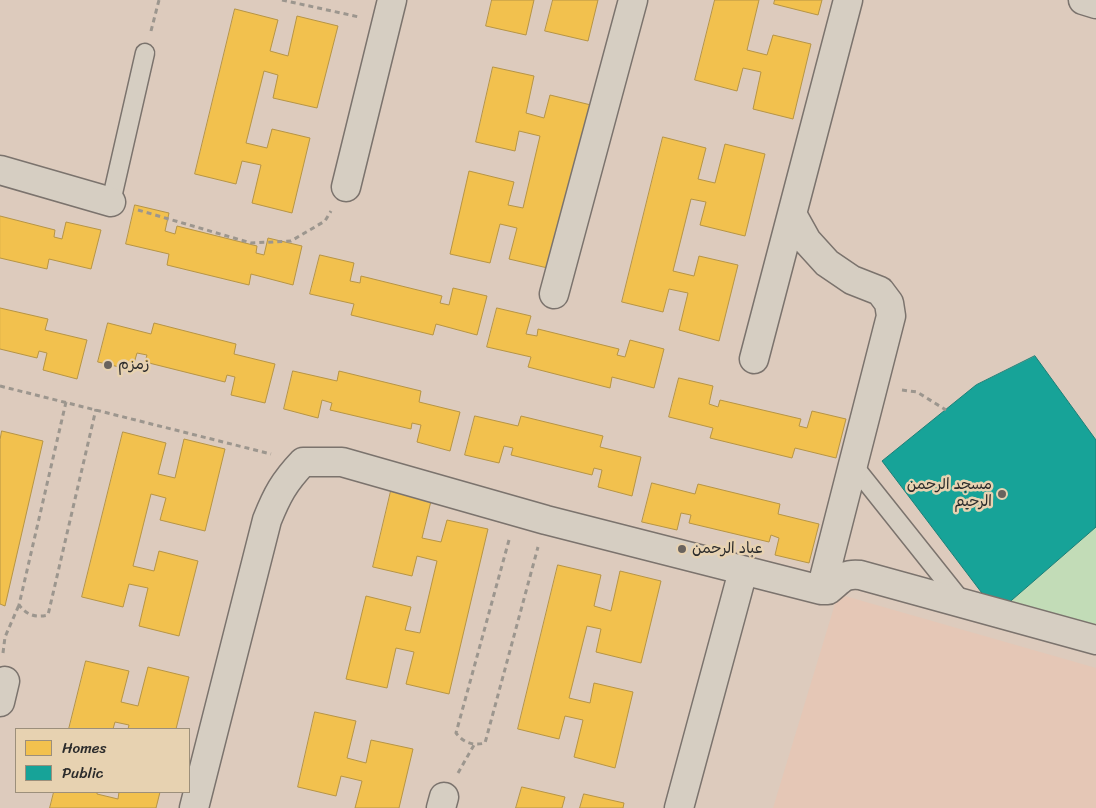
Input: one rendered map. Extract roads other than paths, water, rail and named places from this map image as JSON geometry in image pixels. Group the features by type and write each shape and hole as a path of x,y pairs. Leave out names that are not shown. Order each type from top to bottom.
{"street":[{"path":"554,294 633,0"},
{"path":"754,359 848,0"},
{"path":"1083,0 1096,4"},
{"path":"346,187 389,11"},
{"path":"0,170 111,202"},
{"path":"792,214 807,241 827,263 852,280 880,291 889,303 891,316 821,590"},
{"path":"194,808 267,520 287,478 302,462 342,462 516,512 821,590 828,590 844,576 852,574 1096,640"},
{"path":"679,808 743,571"}],"lane":[{"path":"111,202 145,53"},
{"path":"853,465 964,604"}],"place":[{"name":"زمزم","path":"108,365"},
{"name":"مسجد الرحمن الرحيم","path":"1002,494"},
{"name":"عباد الرحمن","path":"682,549"}]}
